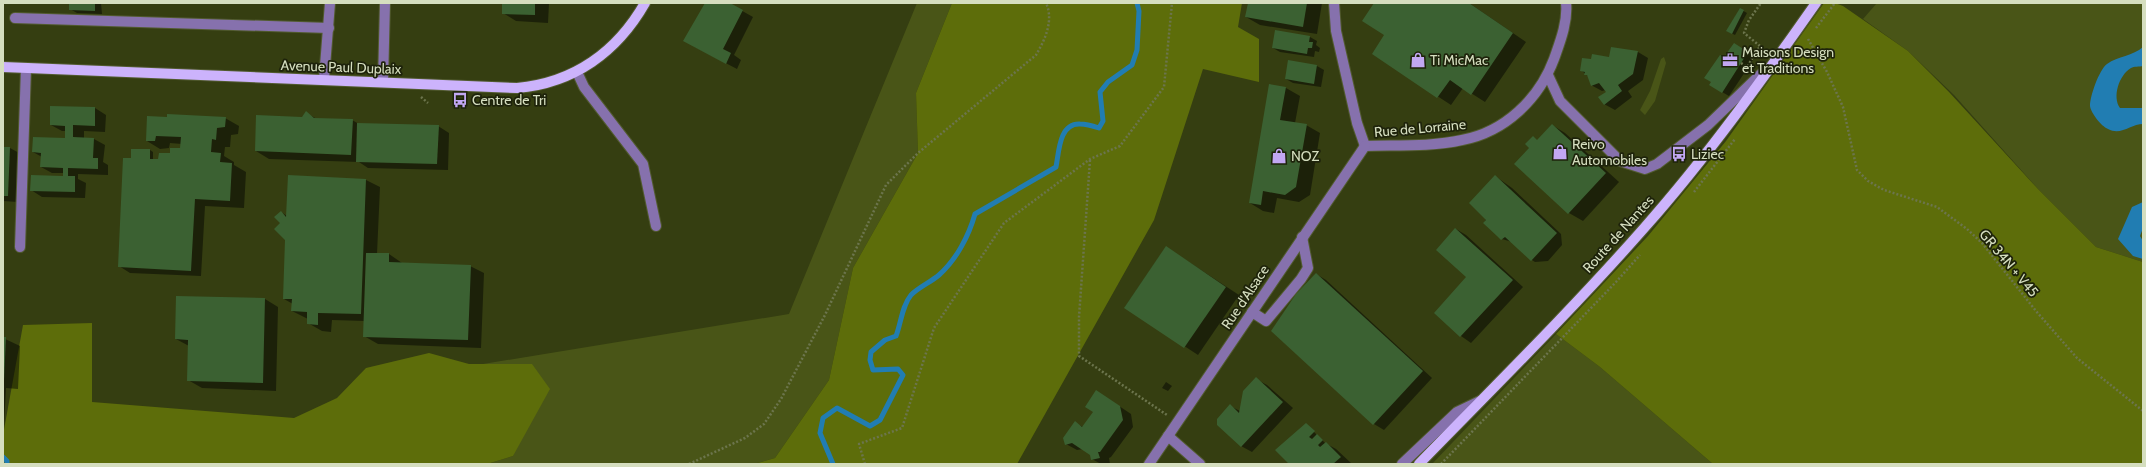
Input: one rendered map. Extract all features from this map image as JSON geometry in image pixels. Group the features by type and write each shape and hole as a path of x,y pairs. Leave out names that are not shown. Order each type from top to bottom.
{"main road":[{"name":"Avenue Paul Duplaix","path":"3,67 517,88 537,87 577,72 612,47 635,20 645,3"},
{"name":"Route de Nantes","path":"1419,464 1645,227 1701,160 1816,3"}],"street":[{"path":"324,80 330,3"},
{"path":"383,82 386,3"},
{"name":"Rue de Lorraine","path":"1334,3 1336,31 1357,123 1365,146 1462,140 1484,134 1506,122 1523,108 1548,74 1565,21 1566,3"},
{"path":"15,18 329,28"},
{"path":"1548,74 1560,101 1620,161 1645,169 1657,164 1708,125 1776,58"},
{"path":"20,247 26,68"},
{"path":"577,72 584,87 643,164 656,226"},
{"name":"Rue d'Alsace","path":"1149,464 1365,146"},
{"path":"1252,312 1266,321 1301,279 1308,268 1302,237"},
{"path":"1402,464 1457,412 1481,400"},
{"path":"1168,436 1200,464"}],"path":[{"path":"689,464 745,438 764,424 781,399 825,315 886,186 918,153 1036,55 1045,40 1049,22 1046,3"},
{"path":"865,464 859,444 902,428 934,328 1004,223 1090,159 1120,146 1164,88 1172,3"},
{"path":"1741,63 1747,67 1760,46 1744,33 1749,20 1761,3"},
{"name":"GR 34N + V45","path":"1835,3 1808,40 1827,72 1843,107 1857,170 1868,181 1884,190 1937,207 1967,229 1982,243 2036,311 2077,358 2143,411"},
{"path":"1090,159 1079,318 1079,356 1177,422"}],"green space":[{"path":"917,3 952,3 916,93 918,153 853,268 829,380 775,458 754,464 487,464 513,456 532,364 483,364 789,314"},
{"path":"952,3 1242,3 1238,27 1259,39 1259,82 1203,69 1154,220 1017,464 754,464 775,458 829,380 853,268 918,153 916,93"},
{"path":"1824,3 1835,3 1843,6 1908,51 1949,92 2038,189 2096,247 2143,262 2143,464 1713,464 1600,367 1556,334 1648,236 1726,141"},
{"path":"1877,3 2143,3 2143,262 2096,247 2038,189 1954,95 1908,51 1863,19"},
{"path":"1664,57 1666,63 1655,101 1645,115 1640,110 1650,91 1661,59"},
{"path":"92,323 92,402 294,418 337,398 366,368 429,353 469,364 532,364 550,389 513,456 487,464 3,464 3,435 23,325"},
{"path":"1556,334 1600,367 1713,464 1432,464"}],"water":[{"path":"2143,47 2143,66 2132,67 2127,71 2118,86 2117,98 2120,108 2143,108 2143,124 2113,131 2102,125 2092,112 2090,102 2093,90 2098,77 2107,64"},
{"path":"2143,202 2143,228 2140,236 2143,241 2143,259 2133,256 2118,239 2132,207"}],"building":[{"path":"69,3 95,3 95,11 69,10"},
{"path":"502,3 535,3 535,15 502,14"},
{"path":"705,3 730,3 743,10 723,49 731,53 726,64 683,41"},
{"path":"1248,3 1307,3 1303,27 1245,17"},
{"path":"1374,3 1469,3 1513,33 1471,95 1450,80 1437,98 1372,54 1384,35 1362,21"},
{"path":"1740,8 1744,10 1732,34 1726,31"},
{"path":"1275,30 1310,36 1309,42 1313,42 1312,48 1308,48 1307,54 1272,48"},
{"name":"Maisons Design et Traditions","path":"1734,43 1748,52 1722,93 1709,85 1711,82 1704,78 1720,55 1724,57"},
{"path":"1611,47 1638,51 1633,74 1618,85 1622,91 1604,105 1598,97 1606,92 1599,83 1591,86 1587,75 1584,75 1585,72 1580,71 1582,58 1591,59 1592,54 1609,57"},
{"path":"1288,60 1317,65 1314,84 1285,79"},
{"name":"NOZ","path":"1269,84 1286,87 1280,120 1307,124 1296,187 1285,195 1263,191 1261,205 1249,203"},
{"path":"50,106 95,107 95,126 73,125 73,137 94,138 93,158 98,158 98,169 68,168 68,176 75,176 75,192 30,191 31,175 63,176 63,168 40,167 41,153 32,152 33,137 65,138 65,126 50,125"},
{"path":"306,111 314,118 353,119 351,155 255,151 256,115 302,117"},
{"path":"167,114 226,117 225,127 217,128 216,140 212,139 211,152 221,153 220,162 232,163 230,201 195,199 191,271 118,267 123,158 131,158 131,149 150,149 150,159 158,159 159,153 170,153 170,148 180,148 181,137 156,136 155,141 146,141 147,116 167,117"},
{"path":"357,123 439,125 437,164 356,162"},
{"path":"1552,124 1606,173 1568,214 1514,164 1529,148 1525,144 1533,136 1537,140"},
{"path":"3,147 10,147 8,196 3,196"},
{"path":"288,175 366,179 361,314 318,313 318,325 307,324 307,312 291,311 292,299 283,299 285,240 274,229 280,223 274,217 281,211 286,217"},
{"path":"1495,175 1557,233 1531,261 1505,237 1501,240 1483,223 1486,220 1469,203"},
{"path":"1455,228 1513,280 1460,337 1434,313 1466,277 1436,250"},
{"path":"1166,246 1226,287 1184,348 1124,308"},
{"path":"366,253 389,253 389,262 471,265 468,340 363,337"},
{"path":"1316,273 1423,371 1373,425 1271,331 1296,294"},
{"path":"176,296 265,298 263,383 187,381 188,340 175,339"},
{"path":"3,337 6,337 4,381 3,381"},
{"path":"1256,377 1283,402 1241,447 1217,425 1217,419 1230,404 1239,413 1243,391"},
{"path":"1096,390 1120,406 1123,420 1100,452 1098,452 1100,458 1091,460 1090,455 1072,443 1065,445 1063,438 1075,421 1082,427 1093,412 1085,407"},
{"path":"1306,423 1315,431 1309,437 1312,439 1317,434 1323,440 1318,445 1320,447 1326,442 1341,457 1333,464 1289,464 1275,450"}],"waterway":[{"path":"833,464 820,433 823,418 837,408 870,426 880,420 903,375 898,369 873,370 870,360 871,352 885,340 896,336 908,299 914,292 939,275 951,262 962,246 975,214 1056,167 1061,140 1068,128 1073,125 1080,124 1099,128 1103,121 1100,92 1108,82 1132,65 1137,50 1139,11 1137,3"},
{"path":"3,457 7,461 7,464"}],"place":[{"name":"Ti MicMac","path":"1418,60"},
{"name":"Maisons Design et Traditions","path":"1730,60"},
{"name":"Centre de Tri","path":"460,100"},
{"name":"Reivo Automobiles","path":"1560,152"},
{"name":"Liziec","path":"1679,154"},
{"name":"NOZ","path":"1279,156"}]}
